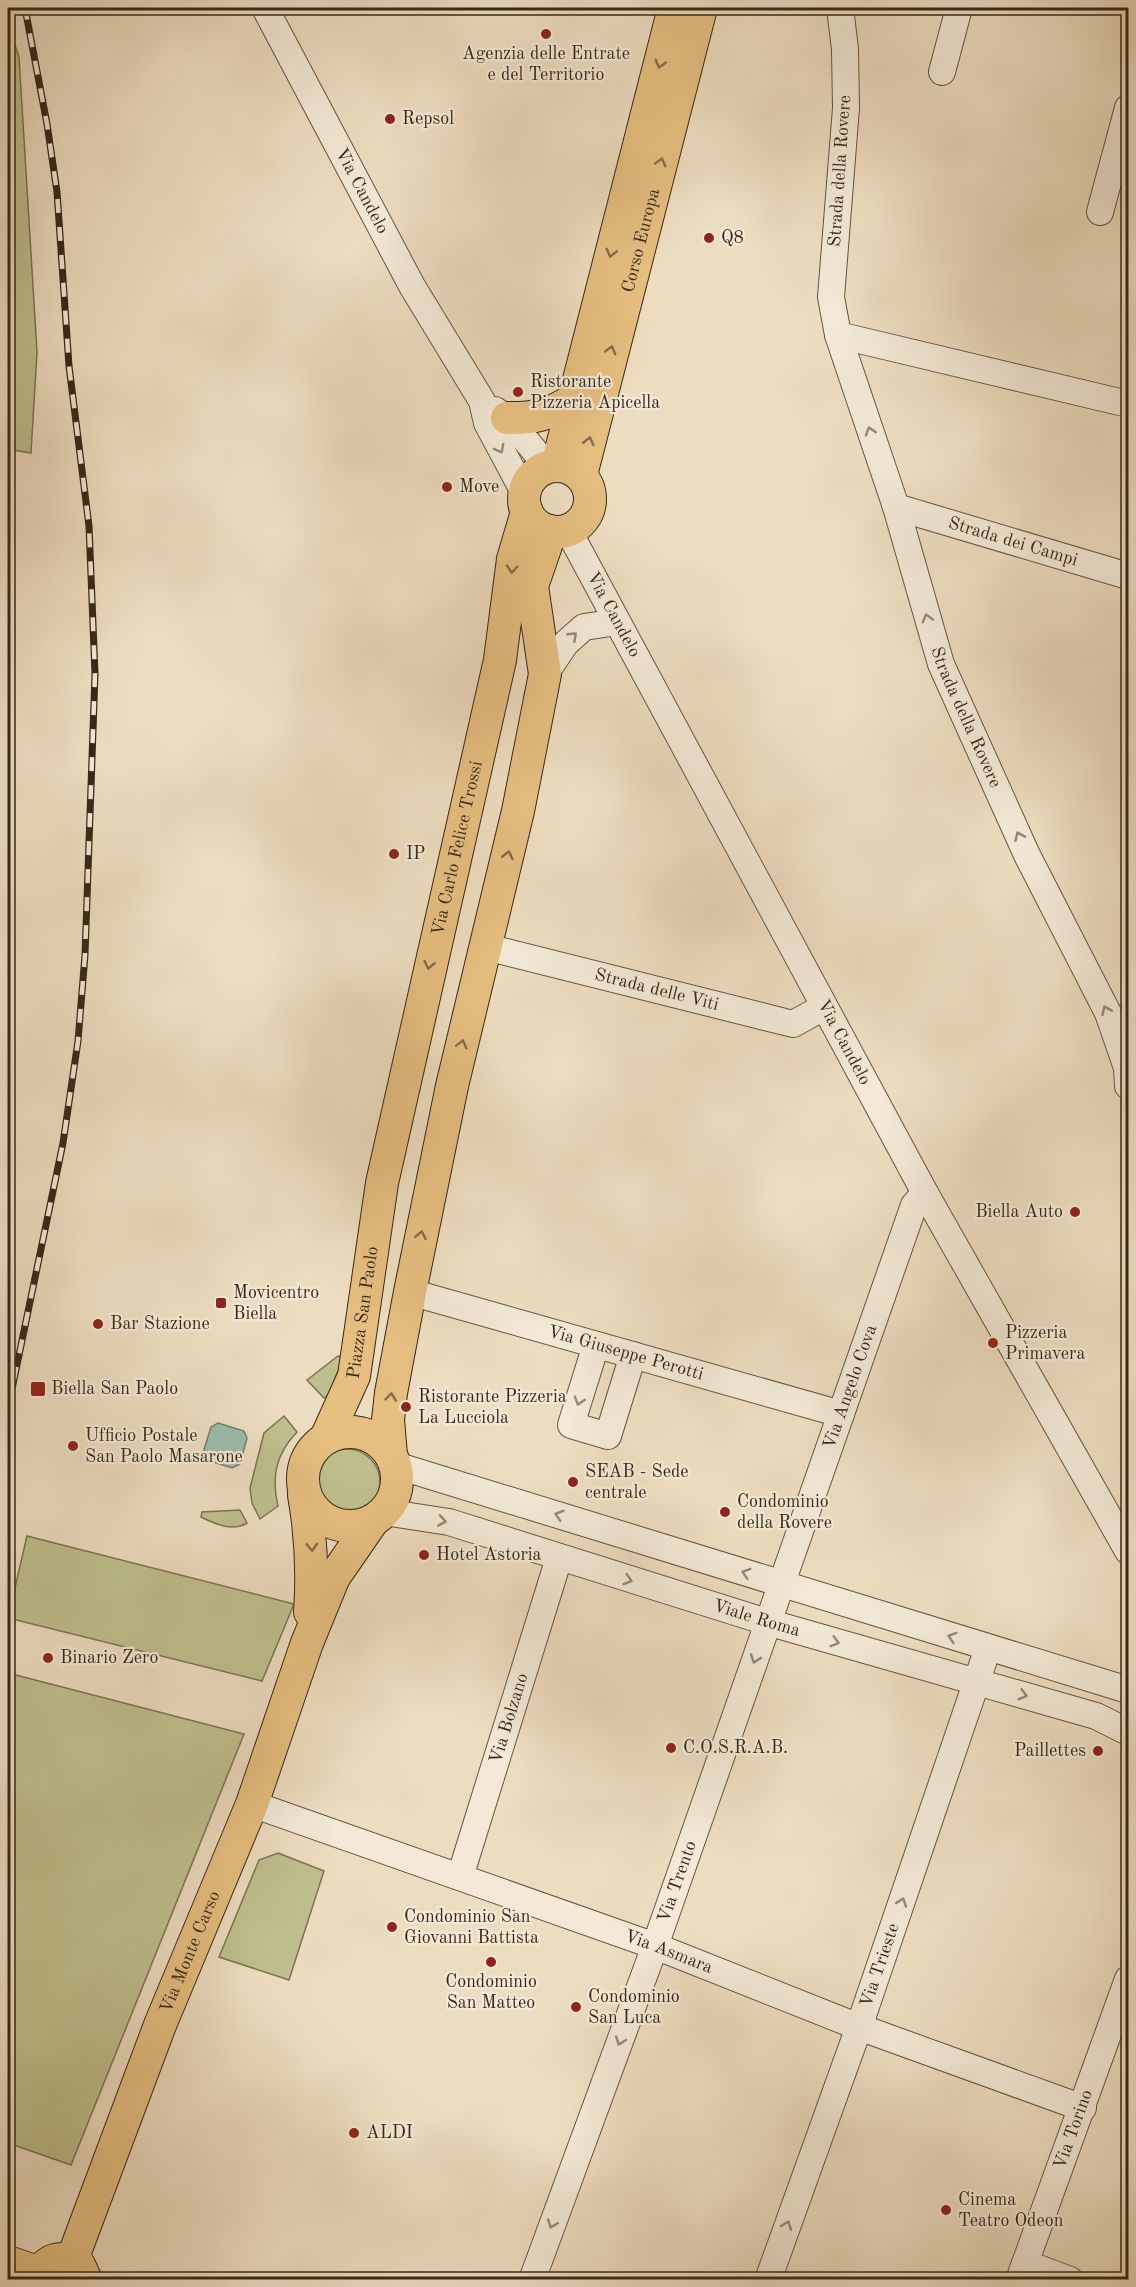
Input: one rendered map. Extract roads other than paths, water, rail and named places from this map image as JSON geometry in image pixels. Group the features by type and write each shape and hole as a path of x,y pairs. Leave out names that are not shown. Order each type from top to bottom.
{"main road":[{"name":"Corso Europa","path":"562,469 573,400 674,8"},
{"name":"Corso Europa","path":"562,469 701,8"},
{"path":"494,410 542,416 573,400"},
{"path":"303,1489 314,1509 330,1522 344,1527 378,1517 396,1490 388,1420 391,1393 452,1086 518,811 545,674 532,586 543,517 532,477 562,469"},
{"name":"Via Candelo","path":"543,517 584,519 590,502 590,492 562,469"},
{"name":"Via Carlo Felice Trossi","path":"382,1183 500,660 513,559 543,517"},
{"name":"Piazza San Paolo","path":"303,1489 302,1474 306,1460 314,1447 326,1438 354,1377 382,1183"},
{"path":"326,1438 343,1432 362,1433 374,1438 393,1460"},
{"name":"Via Monte Carso","path":"303,1489 312,1536 313,1576 307,1643"},
{"name":"Via Monte Carso","path":"79,2270 156,2036 252,1804 307,1643 334,1577 378,1517"},
{"path":"8,2262 39,2276 50,2261 57,2258 79,2270"}],"street":[{"name":"Via Candelo","path":"265,8 412,286 494,410 562,469"},
{"name":"Strada della Rovere","path":"840,8 845,49 846,108 831,297 838,335 896,507 941,664 1027,855 1108,1013 1128,1074"},
{"path":"942,72 959,8"},
{"path":"1100,212 1128,108"},
{"path":"838,335 1128,404"},
{"name":"Via Candelo","path":"494,410 487,423 543,517 617,622 926,1194 1128,1551"},
{"name":"Strada dei Campi","path":"896,507 1128,576"},
{"path":"545,674 566,643 584,627 617,622"},
{"name":"Strada delle Viti","path":"486,947 793,1024 824,1006"},
{"name":"Via Angelo Cova","path":"783,1584 914,1205 926,1194"},
{"name":"Via Giuseppe Perotti","path":"410,1292 841,1413"},
{"path":"596,1345 572,1425 608,1436 633,1355"},
{"path":"393,1460 783,1584 1128,1690"},
{"name":"Viale Roma","path":"378,1517 449,1522 767,1622 1095,1716 1128,1732"},
{"name":"Via Bolzano","path":"460,1877 560,1558"},
{"name":"Via Trento","path":"532,2280 655,1946 767,1622 783,1584"},
{"name":"Via Trieste","path":"768,2280 859,2027 978,1683 988,1648"},
{"name":"Via Asmara","path":"252,1804 655,1946 859,2027 1083,2108"},
{"name":"Via Torino","path":"1022,2271 1128,1979"},
{"path":"1022,2271 1070,2280"}],"railway":[{"path":"8,1408 63,1143 78,1041 85,955 95,674 89,526 69,366 57,192 25,8"}],"place":[{"name":"Agenzia delle Entrate e del Territorio","path":"546,34"},
{"name":"Repsol","path":"390,119"},
{"name":"Q8","path":"709,238"},
{"name":"Ristorante Pizzeria Apicella","path":"518,392"},
{"name":"Move","path":"447,487"},
{"name":"IP","path":"394,854"},
{"name":"Biella Auto","path":"1075,1212"},
{"name":"Movicentro Biella","path":"221,1303"},
{"name":"Bar Stazione","path":"98,1324"},
{"name":"Pizzeria Primavera","path":"993,1343"},
{"name":"Biella San Paolo","path":"38,1389"},
{"name":"Ristorante Pizzeria La Lucciola","path":"406,1407"},
{"name":"Ufficio Postale San Paolo Masarone","path":"73,1446"},
{"name":"SEAB - Sede centrale","path":"573,1482"},
{"name":"Condominio della Rovere","path":"725,1512"},
{"name":"Hotel Astoria","path":"424,1555"},
{"name":"Binario Zero","path":"48,1658"},
{"name":"C.O.S.R.A.B.","path":"671,1748"},
{"name":"Paillettes","path":"1098,1751"},
{"name":"Condominio San Giovanni Battista","path":"392,1927"},
{"name":"Condominio San Matteo","path":"491,1962"},
{"name":"Condominio San Luca","path":"576,2007"},
{"name":"ALDI","path":"354,2133"},
{"name":"Cinema Teatro Odeon","path":"946,2210"}]}
